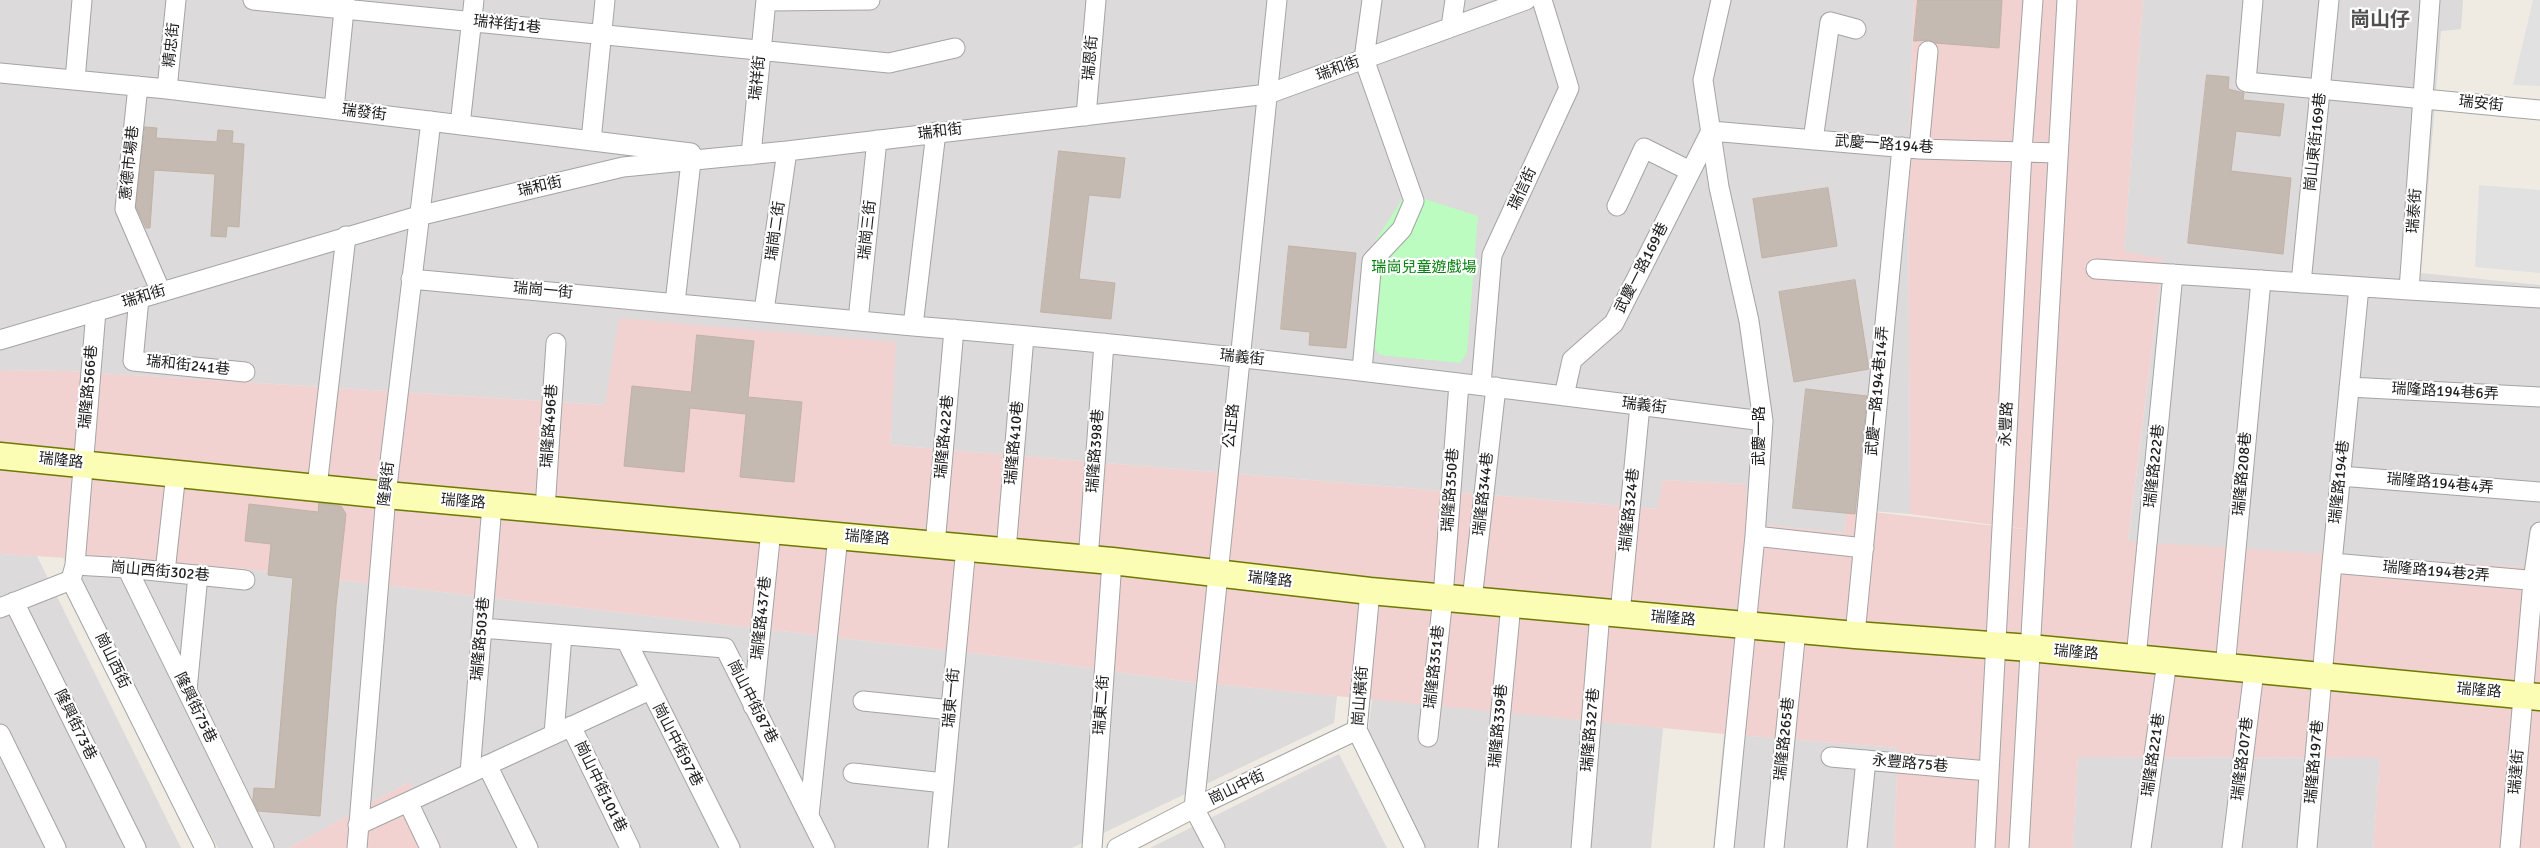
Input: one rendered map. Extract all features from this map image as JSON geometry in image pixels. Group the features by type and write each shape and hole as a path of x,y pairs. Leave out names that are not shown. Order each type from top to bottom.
{"street":[{"path":"75,80 82,0"},
{"name":"精忠街","path":"167,89 176,0"},
{"name":"瑞祥街1巷","path":"253,0 344,4 472,21 890,63 955,48"},
{"path":"460,125 474,0"},
{"path":"591,141 605,0"},
{"path":"766,0 870,0"},
{"name":"瑞祥街","path":"751,155 766,0"},
{"name":"瑞恩街","path":"1086,116 1096,0"},
{"name":"公正路","path":"1194,808 1216,575 1277,0"},
{"path":"1362,370 1372,261 1402,230 1414,201 1364,59 1372,0"},
{"path":"1451,27 1454,0"},
{"name":"瑞和街","path":"0,340 418,216 623,167 787,151 1268,94 1526,0"},
{"name":"瑞信街","path":"1489,386 1492,255 1570,88 1542,0"},
{"name":"武慶一路","path":"1721,0 1703,80 1719,187 1749,321 1764,421 1755,536 1724,848"},
{"name":"永豐路","path":"1985,848 2022,151 2033,0"},
{"path":"2019,848 2068,0"},
{"name":"瑞安街","path":"2253,0 2246,82 2540,110"},
{"name":"崗山東街169巷","path":"2302,283 2329,0"},
{"name":"瑞泰街","path":"2409,290 2430,0"},
{"path":"334,109 344,4"},
{"path":"1813,140 1830,22 1856,29"},
{"name":"武慶一路194巷14弄","path":"1855,636 1910,148 1928,51"},
{"name":"瑞發街","path":"0,73 167,89 727,157"},
{"name":"憲德市場巷","path":"138,86 125,209 160,292"},
{"name":"隆興街","path":"357,848 386,494 418,216 431,121"},
{"name":"武慶一路194巷","path":"1711,131 1910,148 2058,153"},
{"name":"武慶一路169巷","path":"1564,396 1572,360 1614,323 1711,131"},
{"path":"913,326 936,132"},
{"name":"瑞崗三街","path":"858,320 877,140"},
{"path":"1617,206 1644,148 1690,171"},
{"name":"瑞崗二街","path":"764,311 787,151"},
{"path":"675,303 691,161"},
{"path":"317,487 346,236"},
{"path":"2096,269 2540,298"},
{"name":"瑞隆路222巷","path":"2136,658 2173,274"},
{"name":"瑞崗一街","path":"411,279 913,326"},
{"name":"瑞隆路208巷","path":"2225,668 2262,280"},
{"name":"瑞隆路194巷","path":"2323,677 2340,476 2359,287"},
{"name":"瑞和街241巷","path":"139,298 133,361 245,372"},
{"name":"瑞隆路566巷","path":"83,463 96,311"},
{"name":"瑞義街","path":"913,326 1104,343 1362,370 1764,421"},
{"name":"瑞隆路422巷","path":"935,545 954,329"},
{"name":"瑞隆路410巷","path":"1006,552 1024,336"},
{"name":"瑞隆路496巷","path":"545,509 556,343"},
{"name":"瑞隆路398巷","path":"1100,560 1104,343"},
{"name":"瑞隆路350巷","path":"1443,597 1459,383"},
{"name":"瑞隆路344巷","path":"1472,600 1489,386"},
{"name":"瑞隆路194巷6弄","path":"2349,386 2540,397"},
{"name":"瑞隆路324巷","path":"1610,613 1640,405"},
{"name":"瑞隆路","path":"0,456 492,505 1100,560 1216,575 1370,591 1855,636 2030,648 2532,696"},
{"path":"7,605 73,573 83,463"},
{"path":"165,572 176,473"},
{"name":"瑞隆路194巷4弄","path":"2340,476 2540,492"},
{"name":"瑞隆路503巷","path":"470,773 492,505"},
{"name":"瑞隆路437巷","path":"754,706 771,530"},
{"name":"瑞達街","path":"2510,848 2532,696 2536,581 2540,532"},
{"path":"809,816 838,536"},
{"path":"1755,536 1864,548"},
{"name":"瑞東一街","path":"938,848 966,547"},
{"name":"瑞東二街","path":"1092,848 1100,560"},
{"name":"瑞隆路194巷2弄","path":"2332,563 2536,581"},
{"name":"崗山西街302巷","path":"73,573 127,568 244,580"},
{"name":"隆興街75巷","path":"127,568 264,848"},
{"name":"崗山西街","path":"73,573 204,848"},
{"path":"187,691 198,575"},
{"name":"崗山橫街","path":"1370,591 1357,730 1415,848"},
{"name":"瑞隆路351巷","path":"1428,737 1443,597"},
{"name":"瑞隆路339巷","path":"1488,848 1511,604"},
{"name":"隆興街73巷","path":"7,605 136,848"},
{"name":"瑞隆路327巷","path":"1581,848 1610,613"},
{"name":"崗山中街87巷","path":"482,628 725,648 826,848"},
{"name":"瑞隆路265巷","path":"1774,848 1796,630"},
{"path":"554,734 562,635"},
{"name":"崗山中街97巷","path":"626,640 730,848"},
{"name":"瑞隆路221巷","path":"2141,848 2167,661"},
{"name":"瑞隆路207巷","path":"2232,848 2254,670"},
{"name":"瑞隆路197巷","path":"2308,848 2323,677"},
{"path":"358,825 650,690"},
{"path":"863,701 951,710"},
{"name":"崗山中街101巷","path":"571,726 630,848"},
{"name":"崗山中街","path":"1117,848 1194,808 1357,730"},
{"path":"0,734 56,848"},
{"name":"永豐路75巷","path":"1831,757 1988,771"},
{"path":"1857,848 1866,760"},
{"path":"487,765 528,848"},
{"path":"853,773 944,783"},
{"path":"408,802 430,848"},
{"path":"1194,808 1215,848"}],"shaded area":[{"path":"0,0 1914,0 1908,171 1910,514 1847,509 1844,533 1747,523 1746,484 1663,480 1658,509 890,445 895,342 606,405 69,371 0,370"},
{"path":"1914,0 2143,0 2124,251 2163,259 2128,541 2540,568 2540,848 2373,848 2380,758 2078,757 2073,848 1894,848 1898,748 1724,734 1183,681 1023,659 235,568 0,554 0,370 69,371 605,405 619,318 896,342 890,445 1657,509 1663,480 1746,484 1747,523 1844,533 1847,509 2048,532 1910,514 1908,171"},
{"path":"2143,0 2463,0 2461,29 2441,31 2421,273 2540,285 2540,568 2128,542 2163,260 2124,251"},
{"path":"2533,0 2540,0 2540,86 2513,85"},
{"path":"2479,185 2540,190 2540,273 2475,267"},
{"path":"0,554 37,556 181,848 0,848"},
{"path":"63,558 235,568 1023,659 1183,681 1337,696 1334,723 1072,848 442,848 409,782 289,848 218,848"},
{"path":"1372,699 1663,728 1651,848 1423,848 1368,733"},
{"path":"1724,734 1898,748 1894,848 1713,848"},
{"path":"1339,754 1387,848 1150,848"},
{"path":"2078,757 2380,758 2373,848 2073,848"},
{"path":"409,782 442,848 289,848"}],"green space":[{"name":"瑞崗兒童遊戲場","path":"1406,193 1478,216 1467,353 1460,363 1380,355 1372,345 1376,240"}],"building":[{"path":"1918,0 2002,0 1999,48 1935,43 1929,40 1914,41"},
{"path":"2207,75 2229,77 2228,89 2244,93 2243,100 2284,104 2280,136 2236,131 2231,171 2291,178 2283,254 2188,243"},
{"path":"145,127 157,128 156,138 217,142 218,130 233,131 232,143 244,144 239,227 227,226 226,237 211,236 215,174 154,170 150,228 146,228 136,207"},
{"path":"1059,151 1125,158 1120,198 1089,195 1079,279 1115,283 1111,319 1041,312"},
{"path":"1828,188 1837,246 1762,258 1753,199"},
{"path":"1289,246 1356,253 1346,348 1309,345 1310,332 1281,329"},
{"path":"1855,280 1869,369 1794,382 1779,292"},
{"path":"697,335 754,341 748,397 802,402 794,482 740,477 746,414 690,408 684,472 624,466 632,386 691,392"},
{"path":"1806,389 1867,396 1855,514 1793,508"},
{"path":"319,503 341,506 346,514 336,606 320,816 258,811 253,800 254,788 275,789 293,578 268,575 271,544 245,541 249,504 318,512"}],"district":[{"name":"崗山仔","path":"2380,21"}]}
